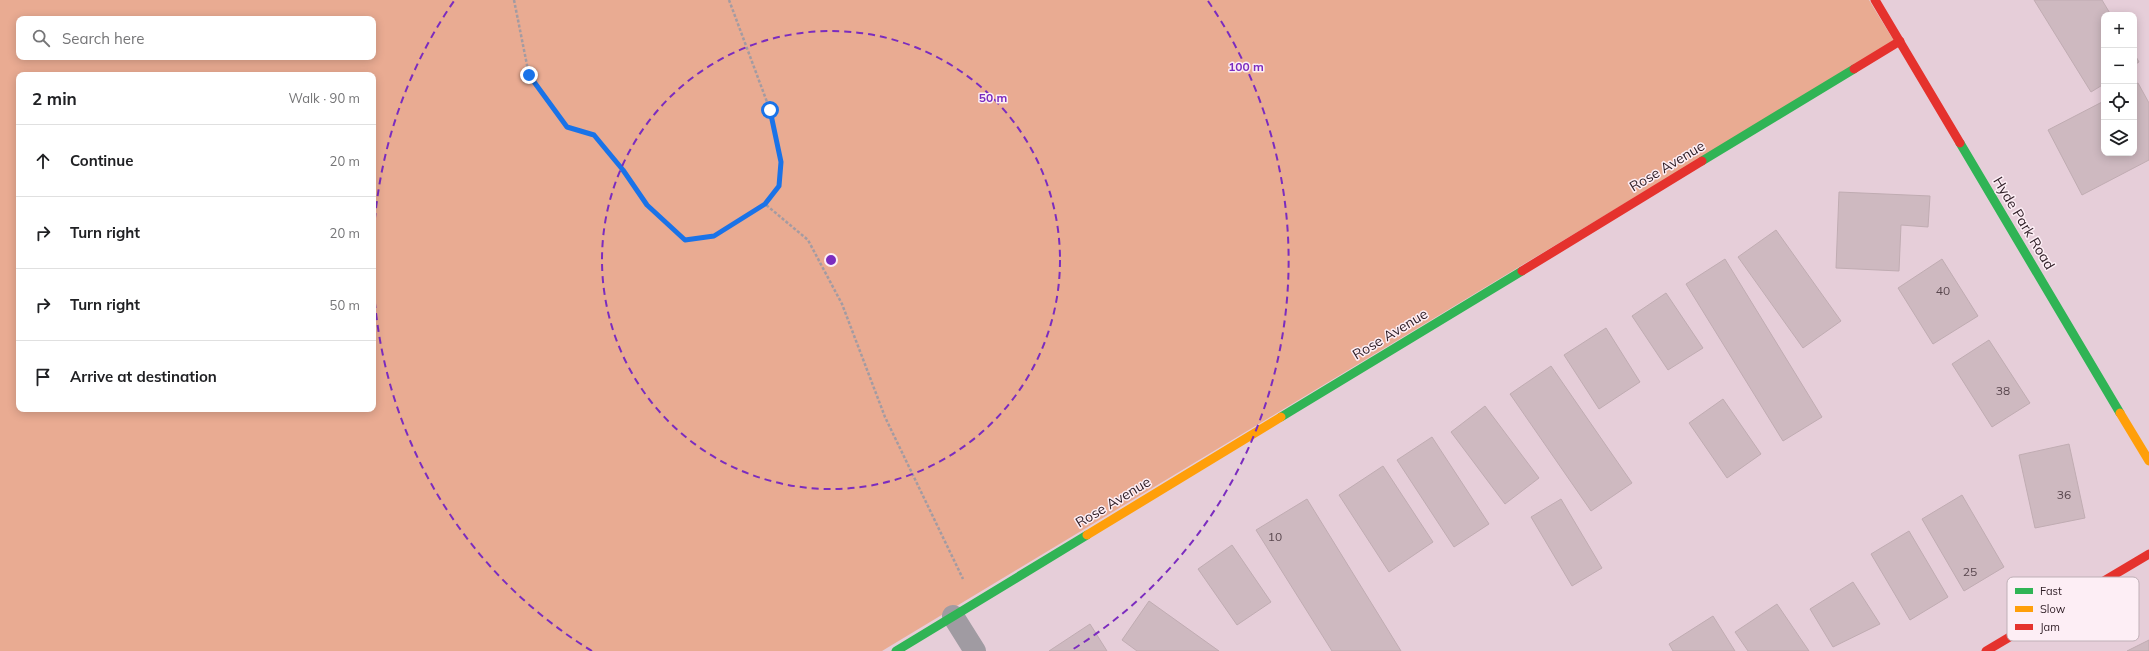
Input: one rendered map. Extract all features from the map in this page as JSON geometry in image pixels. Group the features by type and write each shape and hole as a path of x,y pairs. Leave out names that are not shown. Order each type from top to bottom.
{"street":[{"name":"Hyde Park Road","path":"1875,0 2149,461"},
{"name":"Rose Avenue","path":"896,651 1900,41"},
{"path":"2110,577 2149,554"},
{"path":"953,616 975,651"},
{"path":"1986,651 2007,639"}],"path":[{"path":"514,0 529,75 567,127 594,135 623,170 647,205 685,240 714,236 765,204 779,186 781,162 770,110 729,0"},
{"path":"765,204 808,240 838,297 885,418 975,603"}],"shaded area":[{"path":"0,0 1869,0 1894,41 882,651 0,651"}],"building":[{"path":"2034,0 2102,0 2109,12 2101,12 2101,86 2091,92"},
{"path":"2137,84 2149,103 2149,160 2082,195 2048,130 2101,103 2101,156 2137,156"},
{"path":"1839,192 1930,196 1928,227 1901,225 1899,271 1836,268"},
{"path":"1776,230 1841,321 1803,348 1738,257"},
{"path":"1725,259 1822,417 1783,441 1686,284"},
{"path":"1942,259 1978,316 1933,344 1898,288"},
{"path":"1666,293 1703,348 1668,370 1632,316"},
{"path":"1606,328 1640,382 1599,409 1564,355"},
{"path":"1989,340 2030,403 1992,427 1952,364"},
{"path":"1551,366 1632,483 1591,511 1510,394"},
{"path":"1723,399 1761,454 1727,478 1689,423"},
{"path":"1485,406 1539,478 1505,504 1451,432"},
{"path":"1432,437 1489,524 1454,547 1397,460"},
{"path":"2069,444 2085,518 2035,528 2019,455"},
{"path":"1383,466 1433,542 1389,572 1339,495"},
{"path":"1962,495 2004,567 1964,591 1922,519"},
{"path":"1307,499 1401,651 1332,651 1256,530"},
{"path":"1561,499 1602,568 1572,586 1531,517"},
{"path":"1909,531 1948,597 1910,620 1871,554"},
{"path":"1232,545 1271,602 1237,625 1198,569"},
{"path":"1853,582 1880,624 1833,647 1810,609"},
{"path":"1149,601 1219,651 1137,651 1122,640"},
{"path":"1777,604 1809,651 1748,651 1735,632"},
{"path":"1713,616 1735,651 1673,651 1669,644"},
{"path":"1090,624 1107,651 1049,651"},
{"path":"2149,640 2149,651 2127,651"}],"traffic: fast":[{"path":"1702,161 1854,69"},
{"path":"1960,143 2120,413"},
{"path":"1281,417 1522,271"},
{"path":"896,651 1087,535"}],"traffic: slow":[{"path":"2120,413 2149,461"},
{"path":"1087,535 1281,417"}],"traffic: jam":[{"path":"1875,0 1960,143"},
{"path":"1854,69 1900,41"},
{"path":"1522,271 1702,161"},
{"path":"2110,577 2149,554"},
{"path":"1986,651 2007,639"}],"route":[{"path":"529,75 567,127 594,135 623,170 647,205 685,240 714,236 765,204 779,186 781,162 770,110"}]}
